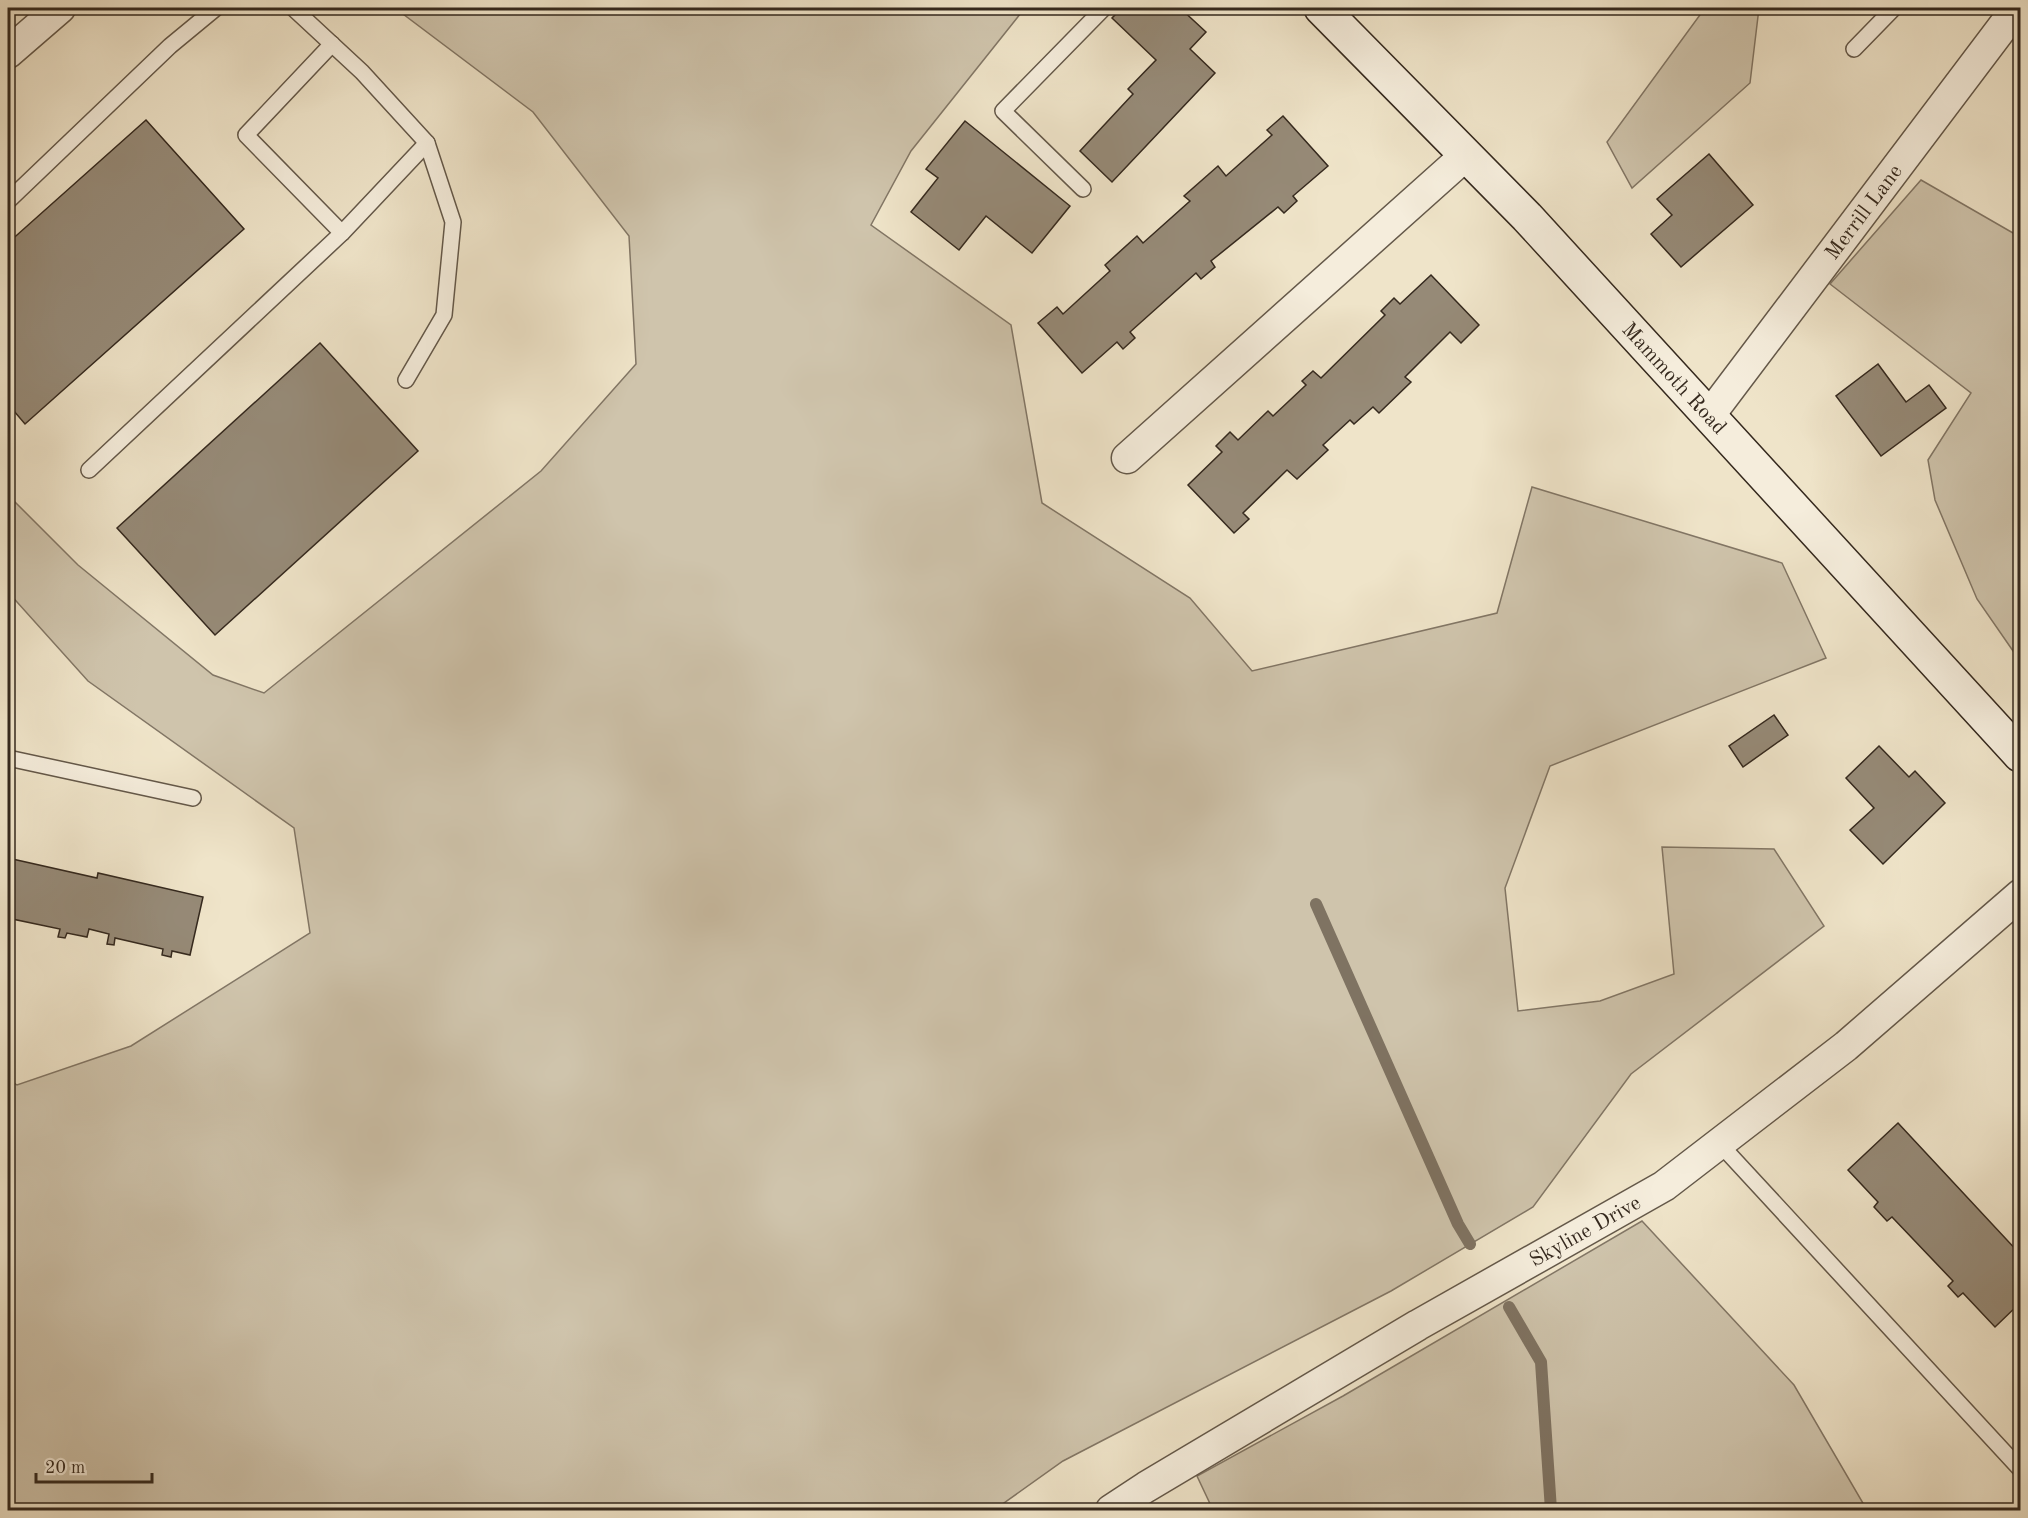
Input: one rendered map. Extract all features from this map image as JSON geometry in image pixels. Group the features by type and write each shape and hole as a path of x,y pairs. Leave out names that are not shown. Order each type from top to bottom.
{"main road":[{"name":"Mammoth Road","path":"1321,8 1527,217 2020,755"}],"street":[{"path":"8,53 60,8"},
{"name":"Merrill Lane","path":"1709,416 2017,8"},
{"path":"1126,458 1466,154"},
{"name":"Skyline Drive","path":"1120,1508 1418,1324 1664,1186 1846,1046 2020,895"}],"lane":[{"path":"8,201 170,46 216,8"},
{"path":"293,8 332,44 428,143 453,222 444,315 406,381"},
{"path":"1083,189 1003,111 1104,8"},
{"path":"1854,49 1880,26 1894,8"},
{"path":"332,44 246,135 342,233"},
{"path":"89,470 342,233 428,143"},
{"path":"8,758 193,798"},
{"path":"1719,1143 2020,1469"}],"shaded area":[{"path":"395,8 1025,8 911,151 871,225 1011,325 1042,503 1190,598 1252,671 1497,613 1532,487 1782,563 1826,658 1550,766 1505,888 1518,1011 1600,1001 1674,974 1662,847 1774,849 1824,926 1631,1074 1533,1207 1391,1291 1063,1461 994,1510 8,1510 8,1079 17,1085 131,1046 310,933 294,828 88,681 8,592 8,495 78,565 213,675 264,693 541,471 636,364 629,236 533,112"},
{"path":"1705,8 1759,8 1750,83 1632,188 1607,142"},
{"path":"1921,180 2020,237 2020,661 1977,599 1935,500 1928,460 1971,393 1830,284"},
{"path":"1642,1221 1794,1385 1867,1510 1213,1510 1197,1476 1343,1396"}],"building":[{"path":"1122,8 1180,8 1206,32 1190,49 1215,73 1112,182 1080,151 1133,94 1128,89 1156,60 1112,18"},
{"path":"1283,116 1328,166 1293,196 1297,201 1284,213 1278,207 1211,261 1215,267 1201,279 1196,273 1130,332 1135,338 1123,349 1117,342 1082,373 1038,323 1057,307 1063,314 1110,271 1105,265 1137,236 1143,243 1190,201 1184,196 1218,166 1226,176 1272,135 1267,130"},
{"path":"146,120 244,229 25,424 8,404 8,243"},
{"path":"965,121 1070,206 1032,253 986,216 959,250 911,212 938,178 926,169"},
{"path":"1709,154 1753,205 1681,267 1651,234 1672,215 1657,199"},
{"path":"1431,275 1479,325 1461,343 1450,332 1405,377 1411,382 1379,413 1373,407 1354,424 1350,420 1323,445 1328,450 1297,479 1287,470 1243,513 1249,519 1234,533 1188,485 1222,452 1216,446 1230,432 1238,440 1268,411 1273,416 1306,385 1302,381 1313,371 1321,378 1385,315 1381,311 1394,298 1400,304"},
{"path":"320,343 418,451 215,635 117,528"},
{"path":"1878,364 1906,402 1929,385 1946,408 1881,456 1836,396"},
{"path":"1774,715 1788,735 1743,767 1729,746"},
{"path":"1879,746 1909,777 1915,771 1945,803 1883,864 1850,830 1874,808 1846,778"},
{"path":"8,858 97,878 98,873 203,897 190,955 172,951 171,957 162,955 163,949 115,938 114,945 107,944 109,934 89,929 87,937 67,933 65,938 58,937 60,929 12,919 10,927 8,926"},
{"path":"1898,1123 2020,1254 2020,1303 1995,1327 1963,1293 1958,1297 1948,1286 1953,1281 1892,1217 1887,1221 1874,1207 1878,1202 1848,1170"}],"waterway":[{"path":"1316,904 1458,1224 1470,1244"},
{"path":"1509,1307 1541,1362 1551,1510"}]}
